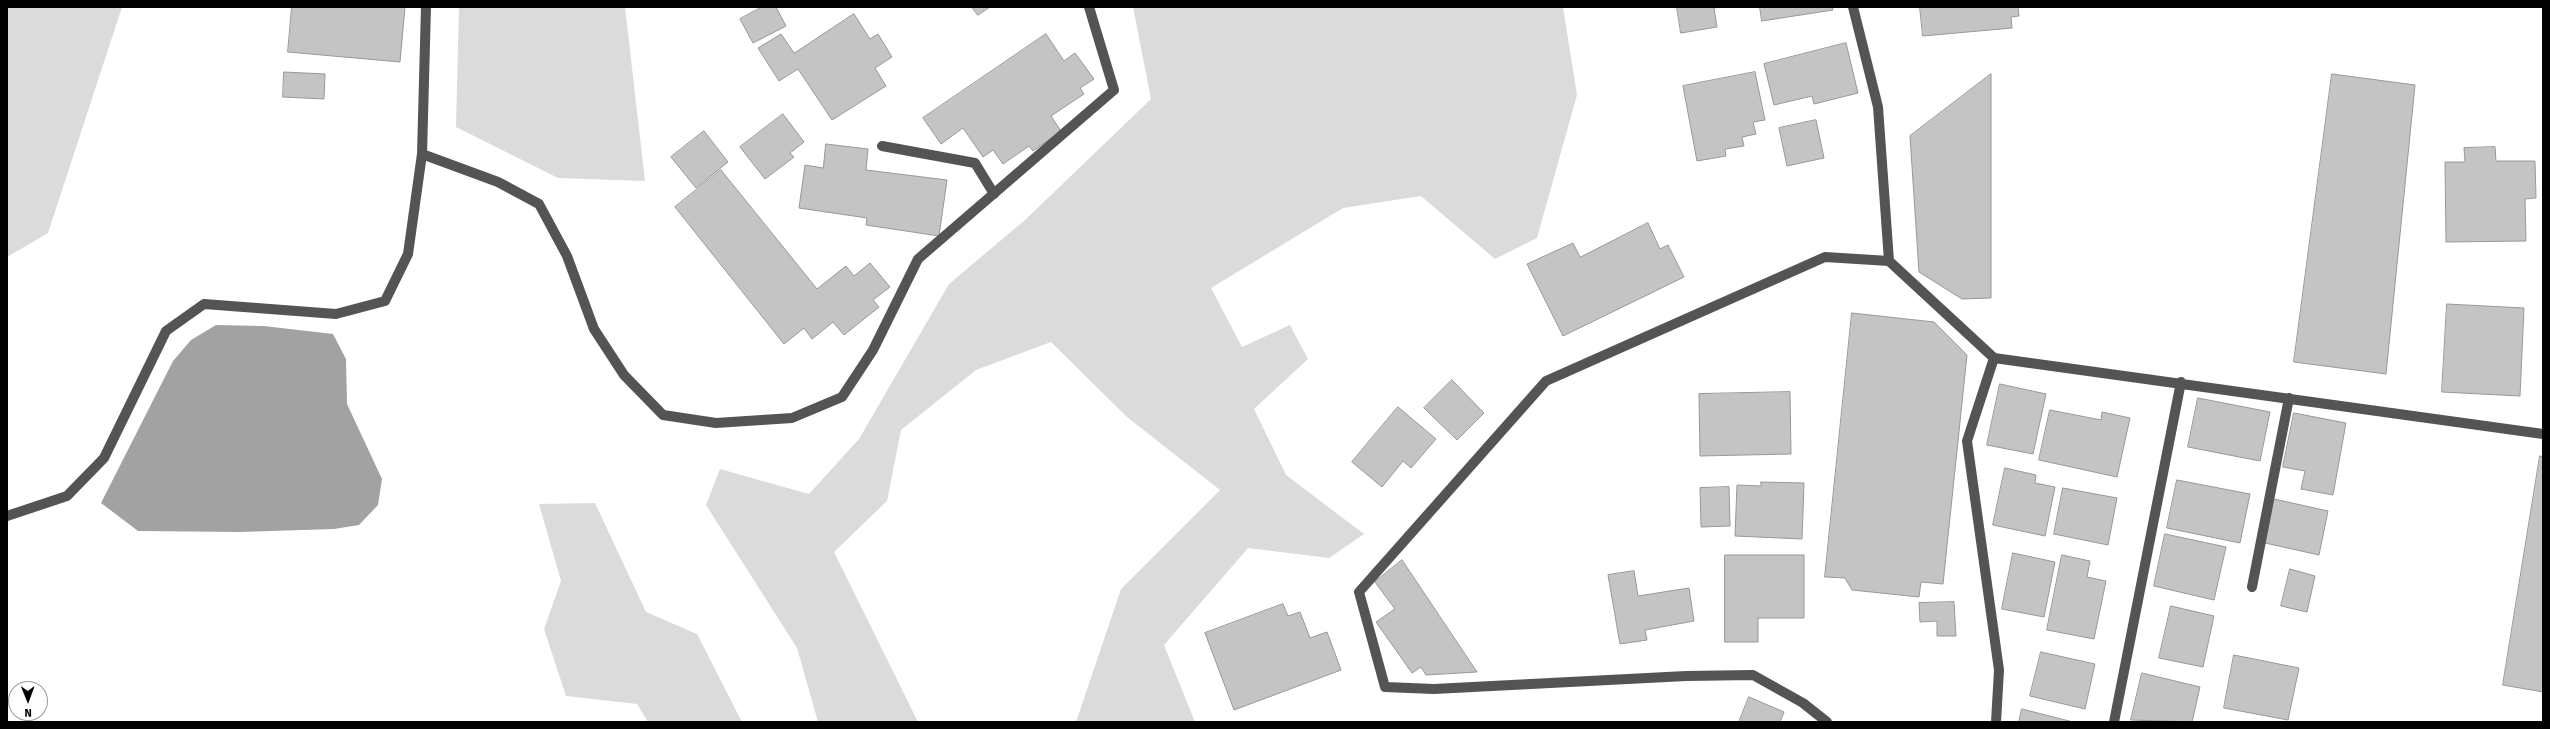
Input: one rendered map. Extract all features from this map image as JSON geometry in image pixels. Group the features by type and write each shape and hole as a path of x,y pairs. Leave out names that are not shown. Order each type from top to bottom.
{"street":[{"path":"7,516 67,496 104,458 166,331 204,304 336,314 385,301 408,254 422,154 426,7"},
{"path":"422,154 498,182 540,204 567,256 594,329 624,375 663,415 716,423 792,418 842,397 873,350 918,259 1114,90 1089,7"},
{"path":"1853,7 1878,107 1889,261"},
{"path":"882,146 974,163 994,194"},
{"path":"1827,722 1803,703 1753,675 1686,676 1434,689 1385,688 1360,592 1546,381 1825,257 1889,261 1994,358 2181,382 2543,434"},
{"path":"1994,358 1967,441 1999,670 1996,722"},
{"path":"2114,722 2181,382"},
{"path":"2252,587 2289,398"}],"shaded area":[{"path":"7,7 122,7 48,233 7,257"},
{"path":"459,7 625,7 645,181 558,178 456,127"},
{"path":"1133,7 1563,7 1577,95 1537,238 1495,259 1421,196 1343,208 1211,288 1242,347 1290,325 1308,359 1254,409 1286,475 1364,534 1329,558 1248,548 1164,645 1195,722 1076,722 1121,589 1220,490 1127,417 1051,342 976,370 901,430 887,501 834,552 918,722 818,722 797,648 706,505 720,469 809,494 859,439 949,284 1025,220 1151,99"},
{"path":"216,325 264,326 333,334 346,359 347,404 382,479 378,505 359,525 334,529 240,532 138,531 101,503 173,361 191,340"},
{"path":"595,503 646,612 697,634 742,722 648,722 637,704 566,696 544,629 561,581 539,504"}],"building":[{"path":"292,7 405,7 400,62 288,52"},
{"path":"762,7 776,7 786,26 753,43 740,19"},
{"path":"972,7 990,7 978,15"},
{"path":"1677,7 1724,7 1714,8 1717,27 1681,33"},
{"path":"1760,7 1832,7 1833,10 1762,21"},
{"path":"1920,7 2018,7 2019,16 2011,17 2012,28 1923,36"},
{"path":"854,14 870,39 878,34 892,57 875,68 886,86 832,120 798,69 779,81 758,48 781,34 794,53"},
{"path":"1046,34 1064,61 1075,53 1094,79 1080,88 1084,94 1051,116 1061,131 1033,151 1029,146 1003,164 993,150 983,157 963,128 941,144 923,118"},
{"path":"1846,43 1858,93 1814,104 1812,96 1774,105 1764,64"},
{"path":"284,72 325,74 324,99 283,97"},
{"path":"1755,72 1765,120 1753,122 1756,134 1742,137 1744,146 1725,149 1726,156 1697,161 1683,86"},
{"path":"1991,74 1991,298 1962,299 1919,272 1910,136"},
{"path":"2332,74 2415,85 2386,374 2294,362"},
{"path":"783,114 804,142 790,153 794,157 765,179 740,147"},
{"path":"1816,120 1824,158 1787,166 1779,128"},
{"path":"704,131 728,162 696,188 671,157"},
{"path":"826,144 868,149 866,170 947,180 939,236 866,225 867,218 799,208 805,165 823,168"},
{"path":"2495,147 2496,161 2535,161 2536,198 2525,199 2526,241 2446,242 2445,162 2465,162 2464,148"},
{"path":"721,170 817,289 846,266 854,276 870,263 890,287 873,300 879,307 844,335 833,322 812,339 804,328 784,344 675,207"},
{"path":"1648,223 1660,249 1668,245 1684,277 1563,336 1527,264 1573,243 1580,257"},
{"path":"2447,304 2524,308 2520,396 2442,392"},
{"path":"1852,313 1934,322 1967,355 1943,584 1921,582 1919,597 1852,590 1845,578 1825,577"},
{"path":"1452,380 1484,413 1457,440 1424,408"},
{"path":"2000,384 2046,394 2033,454 1987,445"},
{"path":"1790,392 1791,454 1700,456 1699,394"},
{"path":"2198,398 2270,412 2260,461 2188,447"},
{"path":"1398,407 1436,439 1411,468 1403,461 1382,487 1352,462"},
{"path":"2050,410 2101,420 2102,412 2130,418 2117,477 2039,460"},
{"path":"2294,413 2346,423 2333,495 2301,489 2305,471 2283,467"},
{"path":"2540,456 2543,457 2543,692 2503,685"},
{"path":"2005,468 2036,475 2035,483 2055,487 2045,536 1993,525"},
{"path":"2177,480 2250,494 2240,543 2167,528"},
{"path":"1761,482 1804,483 1802,539 1735,536 1737,485 1761,486"},
{"path":"1729,487 1730,526 1701,527 1700,488"},
{"path":"2063,488 2117,498 2108,545 2054,534"},
{"path":"2274,499 2328,511 2319,555 2265,543"},
{"path":"2165,534 2226,547 2214,600 2154,586"},
{"path":"2013,553 2055,562 2044,617 2002,609"},
{"path":"1725,555 1804,555 1804,618 1758,618 1758,642 1725,642"},
{"path":"2062,555 2090,561 2087,577 2106,581 2094,639 2047,630"},
{"path":"1402,560 1477,672 1426,675 1421,667 1412,673 1376,622 1395,609 1375,582"},
{"path":"2290,569 2315,576 2307,612 2281,606"},
{"path":"1634,571 1638,596 1689,588 1694,621 1645,630 1647,640 1620,644 1608,575"},
{"path":"1954,602 1956,636 1937,636 1937,621 1920,622 1919,603"},
{"path":"1283,604 1288,616 1300,612 1310,638 1327,632 1341,670 1234,710 1205,633"},
{"path":"2171,606 2214,616 2203,667 2159,658"},
{"path":"2041,652 2095,664 2085,709 2030,696"},
{"path":"2234,655 2299,668 2288,720 2224,708"},
{"path":"2142,673 2200,687 2192,722 2131,720"},
{"path":"1749,697 1784,712 1780,722 1739,722"},
{"path":"2022,709 2073,722 2019,722"}]}
